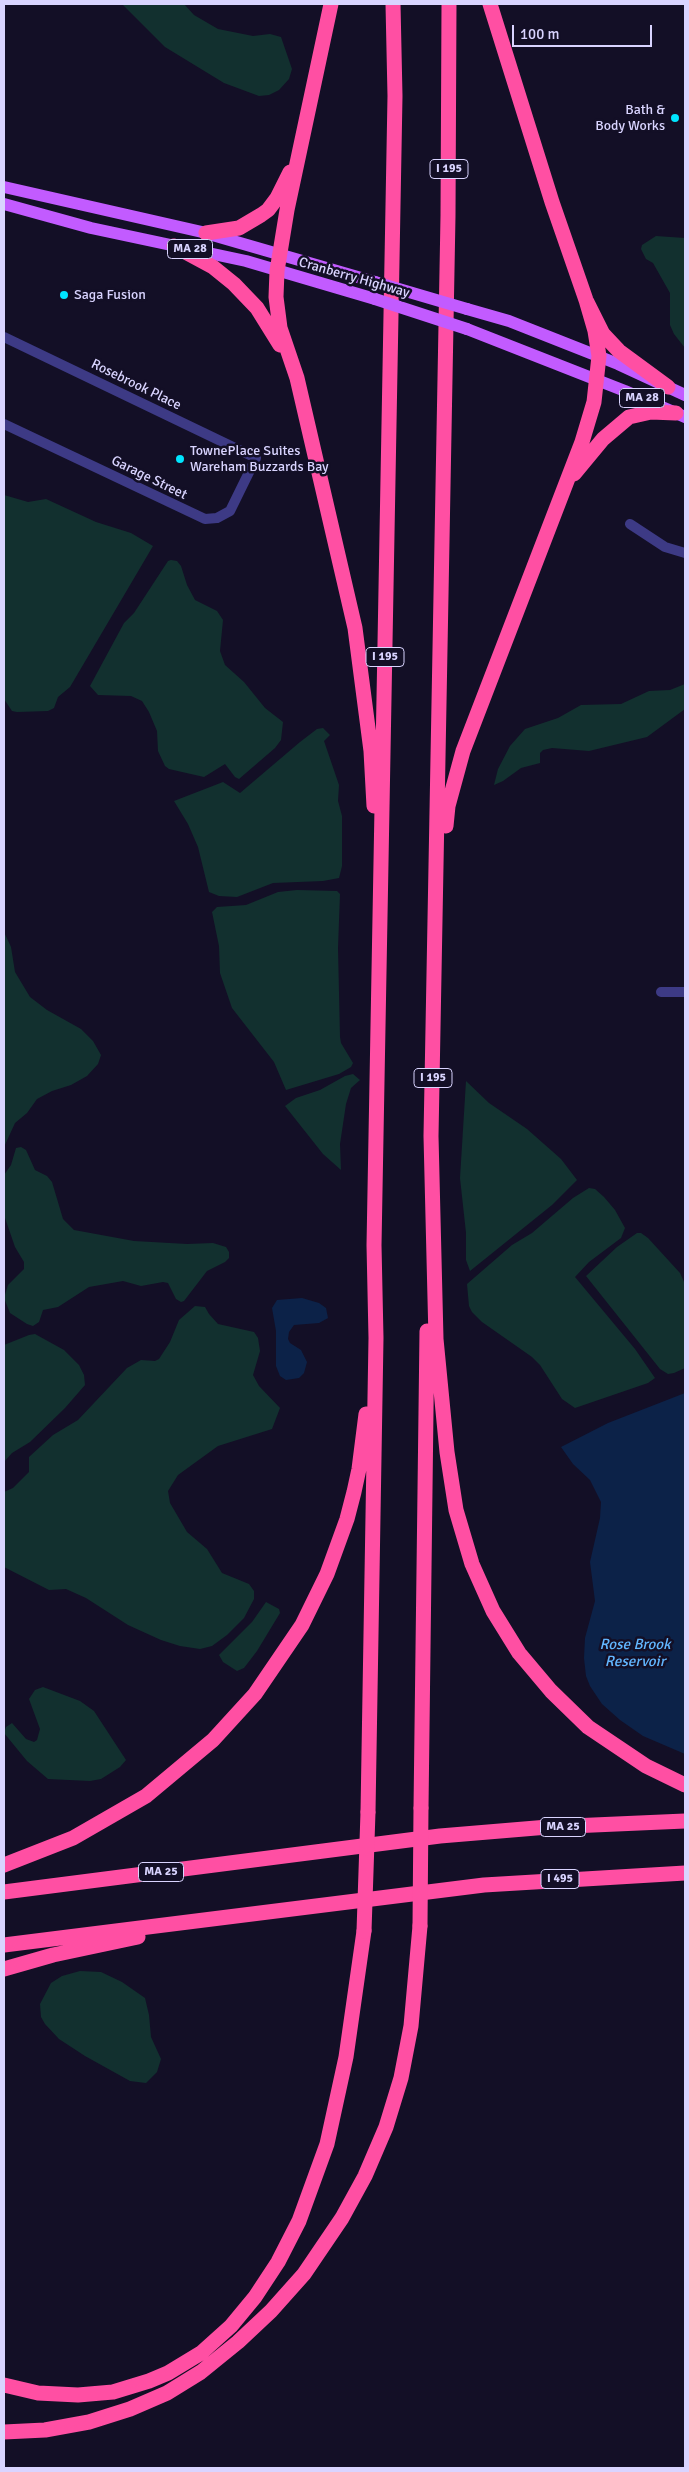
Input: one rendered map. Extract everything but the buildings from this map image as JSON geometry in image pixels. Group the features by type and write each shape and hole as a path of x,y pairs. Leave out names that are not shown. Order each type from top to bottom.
{"highway":[{"path":"332,4 298,152 277,271 276,297 280,328 297,378 348,594 358,646 371,751 380,917"},
{"name":"I 195","path":"374,1245 393,243 395,96 393,4"},
{"name":"I 195","path":"434,1260 431,1136 448,216 449,4"},
{"path":"436,897 448,806 463,751 582,442 594,402 599,356 596,330 546,184 490,4"},
{"path":"206,233 239,228 268,210 298,152"},
{"path":"174,246 212,267 257,308 297,378"},
{"path":"586,300 603,334 619,351 668,387"},
{"path":"567,482 603,439 628,417 651,412 681,415"},
{"path":"4,2385 38,2393 78,2395 113,2392 150,2381 168,2373 201,2353 231,2326 255,2297 278,2262 299,2221 327,2144 346,2057 364,1931 368,1812 376,1338 374,1245"},
{"path":"4,1865 50,1848 99,1825 169,1779 234,1719 273,1670 302,1625 338,1546 360,1468 366,1417 374,1245"},
{"path":"434,1260 436,1339 443,1422 451,1479 463,1538 472,1564 493,1611 534,1672 576,1716 623,1752 685,1785"},
{"path":"4,2432 44,2430 89,2422 130,2409 167,2393 201,2372 238,2342 271,2311 304,2274 342,2218 365,2176 386,2127 410,2035 420,1926 427,1337 434,1260"},
{"name":"MA 25","path":"4,1892 440,1836 548,1827 685,1821"},
{"name":"I 495","path":"232,1915 484,1885 685,1873"},
{"path":"4,1945 232,1915"},
{"path":"4,1969 53,1955 232,1915"}],"main road":[{"name":"Cranberry Highway","path":"4,187 206,233 510,321 599,356 685,395"},
{"name":"Cranberry Highway","path":"4,204 91,228 246,261 375,299 467,329 681,415"}],"street":[{"name":"Rosebrook Place","path":"4,337 256,458"},
{"name":"Garage Street","path":"4,424 205,519 221,516 230,510 256,458"},
{"path":"630,524 665,547 685,553"},
{"path":"661,992 685,992"}],"green space":[{"path":"109,4 184,4 194,15 218,29 253,36 270,34 281,37 292,69 289,79 279,90 269,95 259,96 224,83 165,47 123,5"},
{"path":"656,236 685,238 685,348 674,334 670,325 670,293 653,263 646,259 641,249 642,245"},
{"path":"4,495 28,502 46,499 96,522 131,533 153,546 70,687 58,697 54,708 48,711 12,711 4,699"},
{"path":"168,561 177,561 181,566 187,585 195,600 217,611 223,620 220,651 225,665 244,682 265,708 283,722 281,740 275,748 239,779 235,777 225,764 204,777 169,769 165,766 158,751 157,731 142,701 131,696 98,695 90,686 124,623 134,613"},
{"path":"685,684 685,709 647,737 589,751 552,748 543,750 540,753 540,763 521,768 494,785 498,769 510,746 525,729 558,718 581,705 621,704 649,691 670,690"},
{"path":"323,728 330,735 324,741 339,785 338,801 342,816 342,866 339,878 323,881 273,883 237,897 219,896 209,892 198,847 188,824 174,801 223,782 240,793 300,742 317,729"},
{"path":"297,890 337,891 340,894 338,948 340,1037 341,1043 353,1063 351,1067 339,1074 286,1090 274,1062 232,1008 220,973 219,946 212,912 217,907 246,905 278,892"},
{"path":"4,932 11,947 15,972 30,997 47,1010 81,1029 93,1041 101,1055 98,1064 87,1076 37,1099 27,1113 15,1123 4,1147"},
{"path":"353,1074 360,1080 351,1088 346,1104 340,1144 341,1170 323,1154 285,1106 296,1098 320,1090 345,1076"},
{"path":"466,1081 489,1103 527,1129 561,1159 577,1180 552,1205 470,1271 466,1260 466,1233 460,1178"},
{"path":"21,1147 26,1150 35,1170 47,1176 52,1182 63,1219 74,1230 134,1241 187,1244 213,1243 226,1247 229,1252 229,1258 207,1271 184,1301 181,1302 176,1299 168,1283 163,1282 141,1286 123,1281 89,1287 58,1307 43,1310 39,1322 33,1326 27,1324 10,1313 4,1298 8,1285 24,1269 24,1262 15,1247 4,1215 4,1175 11,1165 16,1148"},
{"path":"589,1188 595,1189 604,1197 615,1210 625,1228 621,1238 589,1262 575,1277 635,1349 655,1378 648,1383 575,1408 562,1399 540,1365 532,1357 482,1322 472,1312 469,1306 467,1284 512,1245 532,1233 573,1198"},
{"path":"637,1233 641,1233 648,1238 680,1273 685,1284 685,1368 674,1373 668,1374 660,1369 586,1276 617,1247"},
{"path":"195,1306 205,1307 218,1324 254,1332 258,1338 260,1351 253,1375 259,1386 280,1408 272,1429 218,1446 178,1475 168,1491 170,1503 187,1532 207,1549 222,1573 249,1584 254,1591 254,1599 244,1618 227,1635 212,1646 200,1649 180,1646 161,1640 128,1625 86,1598 66,1589 49,1590 4,1567 4,1492 13,1488 29,1472 29,1457 53,1435 78,1420 127,1368 141,1360 155,1361 159,1359 170,1342 179,1320"},
{"path":"35,1334 64,1350 79,1365 84,1375 85,1385 65,1408 30,1442 12,1453 4,1462 4,1345"},
{"path":"266,1602 279,1609 280,1613 257,1651 244,1668 237,1671 223,1662 219,1655 252,1622"},
{"path":"43,1687 80,1701 94,1711 126,1760 120,1767 101,1779 90,1781 48,1779 27,1761 4,1733 6,1727 12,1723 26,1739 34,1742 37,1740 40,1729 29,1699 35,1690"},
{"path":"80,1971 101,1972 122,1982 145,1998 151,2037 161,2059 157,2072 146,2083 130,2081 85,2056 59,2039 45,2024 41,2017 40,2004 51,1983 62,1976"}],"water":[{"path":"302,1298 319,1303 326,1308 328,1318 319,1323 294,1325 289,1332 288,1339 290,1343 301,1350 307,1362 304,1373 299,1378 286,1380 280,1376 276,1366 276,1331 272,1308 277,1300"},
{"name":"Rose Brook Reservoir","path":"685,1393 685,1754 643,1736 620,1720 602,1704 590,1686 586,1676 584,1658 585,1638 595,1601 590,1562 600,1518 601,1502 590,1480 573,1464 561,1447 608,1423"}],"place":[{"name":"Bath & Body Works","path":"675,118"},
{"name":"Saga Fusion","path":"64,295"},
{"name":"TownePlace Suites Wareham Buzzards Bay","path":"180,459"}]}
